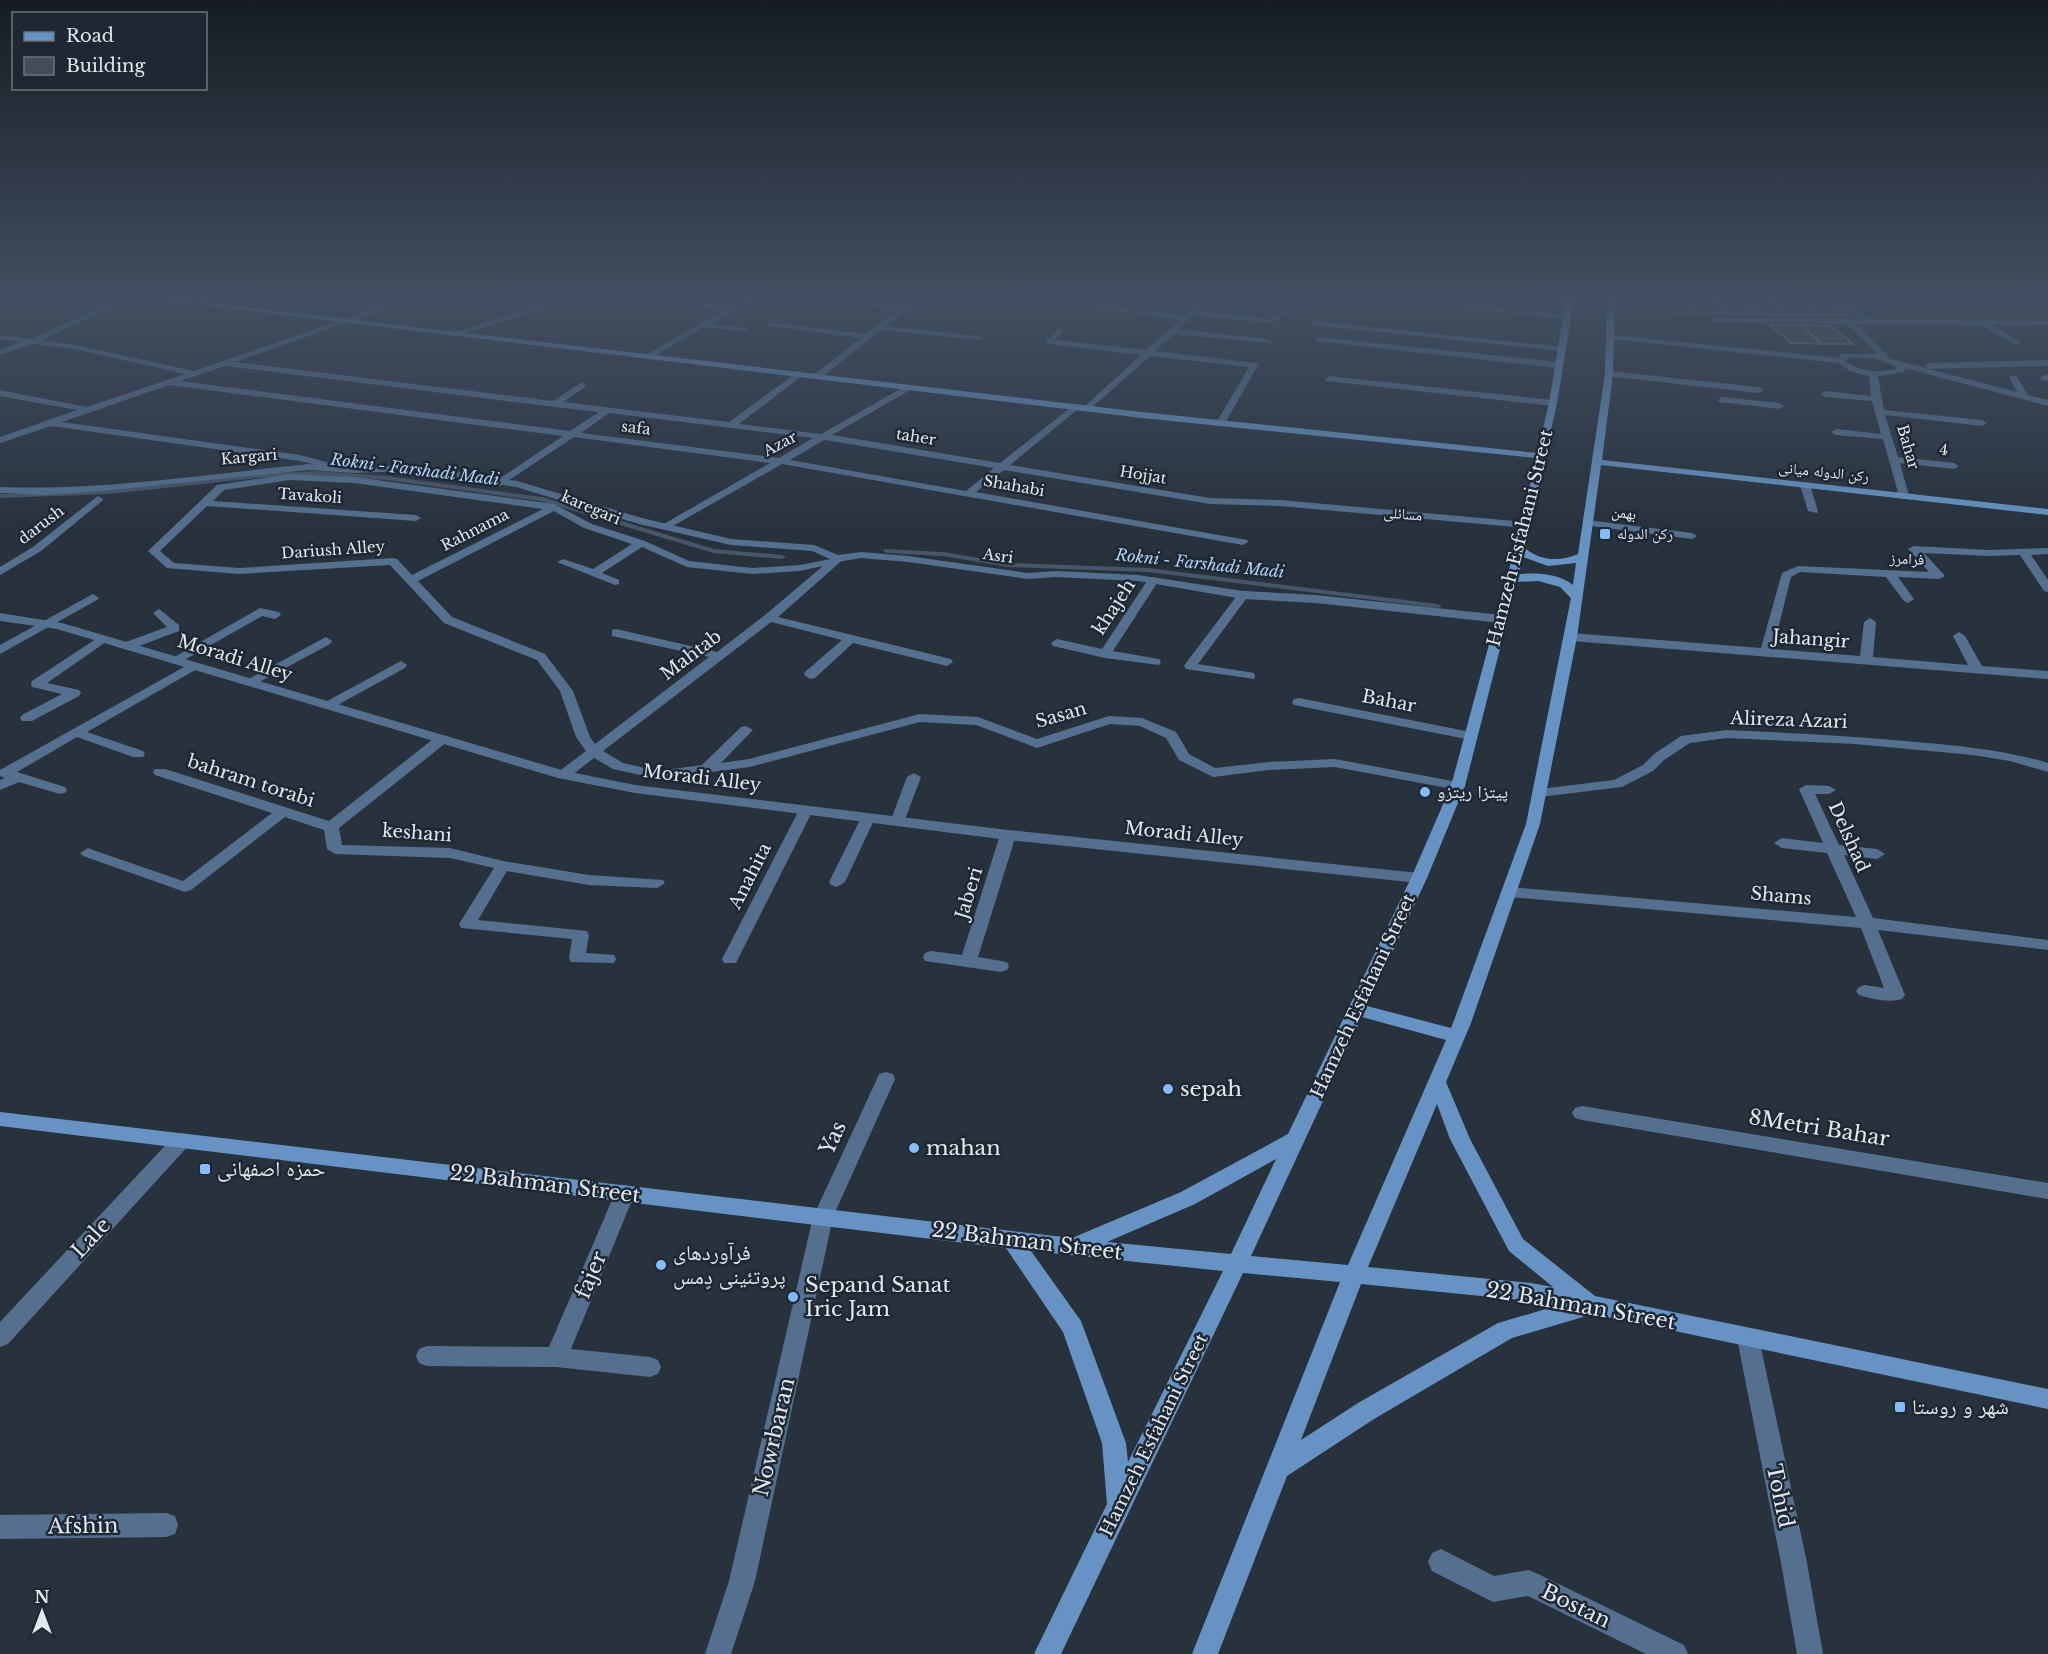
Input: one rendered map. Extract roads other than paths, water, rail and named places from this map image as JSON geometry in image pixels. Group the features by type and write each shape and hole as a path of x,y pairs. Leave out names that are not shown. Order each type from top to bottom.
{"main road":[{"path":"820,376 1075,407 1540,456"},
{"name":"Hamzeh Esfahani Street","path":"1051,1653 1119,1505 1237,1263 1419,878 1458,786 1526,525 1553,404 1557,376"},
{"path":"1205,1654 1354,1275 1456,1036 1533,824 1571,637 1609,376"},
{"name":"رکن الدوله میانی","path":"1597,462 2048,512"},
{"path":"1519,548 1531,557 1553,562 1575,561 1581,557"},
{"path":"1511,579 1523,577 1552,580 1573,590 1576,597"},
{"path":"1357,1009 1456,1036"},
{"path":"1437,1082 1460,1139 1516,1245 1591,1305"},
{"name":"22 Bahman Street","path":"0,1119 1073,1247 1531,1293 2048,1399"},
{"path":"1073,1247 1188,1198 1296,1139"},
{"path":"1013,1240 1072,1328 1114,1443 1119,1505"},
{"path":"1278,1468 1366,1412 1506,1330 1591,1305"}],"street":[{"path":"0,440 185,376"},
{"name":"taher","path":"330,376 825,437 1002,466"},
{"path":"730,426 796,376"},
{"path":"1088,408 1123,376"},
{"path":"1221,423 1248,376"},
{"path":"1631,376 1759,390"},
{"name":"Bahar","path":"1873,376 1876,399 1905,496"},
{"path":"1947,376 2048,403"},
{"path":"2013,377 2024,396"},
{"path":"1329,379 1553,404"},
{"path":"1667,392 1668,380"},
{"name":"safa","path":"168,382 779,461"},
{"path":"555,404 582,385"},
{"name":"Azar","path":"666,527 909,387"},
{"path":"1743,388 1745,402"},
{"path":"0,393 87,409"},
{"path":"1825,394 1876,399"},
{"path":"0,402 17,397"},
{"path":"1722,400 1779,406"},
{"path":"969,493 1075,407"},
{"path":"500,483 608,410"},
{"path":"1881,412 1982,423"},
{"path":"49,423 300,458 353,470"},
{"path":"1836,432 1887,437"},
{"name":"4","path":"1894,460 1954,466"},
{"name":"Shahabi","path":"779,461 1243,542"},
{"name":"Hojjat","path":"1002,466 1210,501 1280,503"},
{"name":"Kargari","path":"0,490 46,492 101,488 309,467 353,470 409,468 500,483"},
{"name":"karegari","path":"220,486 290,477 354,480 554,507 588,526 641,543 687,564 752,571 800,568 837,559"},
{"name":"Asri","path":"500,483 518,484 639,521 731,542 814,548 837,559 861,555 1028,576 1056,574 1153,580 1243,595 1316,599 1501,619"},
{"path":"1805,485 1813,511"},
{"name":"Dariush Alley","path":"220,486 154,551 171,566 239,572 393,561 448,620 541,657 566,691 584,737 594,752"},
{"path":"0,502 18,490"},
{"name":"darush","path":"0,572 37,549 98,499"},
{"name":"Tavakoli","path":"202,503 416,518"},
{"name":"مسائلی","path":"1280,503 1526,525"},
{"name":"Rahnama","path":"410,580 554,507"},
{"name":"بهمن","path":"1587,523 1692,536"},
{"path":"595,573 641,543"},
{"name":"فرامرز","path":"1766,653 1786,575 1798,568 1939,576 1914,549 1989,553 2048,551"},
{"path":"2023,552 2048,588"},
{"name":"Mahtab","path":"563,776 769,618 837,559"},
{"path":"563,562 615,582"},
{"path":"1889,573 1908,599"},
{"name":"khajeh","path":"1105,654 1153,580"},
{"path":"1243,595 1190,666 1249,676"},
{"path":"0,650 93,598"},
{"path":"175,660 260,612 275,615"},
{"path":"127,646 175,628 159,614"},
{"name":"Moradi Alley","path":"0,617 47,624 127,646 563,776 635,789 897,822 1419,878"},
{"path":"769,618 947,662"},
{"path":"1866,661 1870,622"},
{"path":"616,633 720,656"},
{"path":"1959,636 1977,669"},
{"name":"Jahangir","path":"1571,637 2048,675"},
{"path":"810,675 851,638"},
{"path":"27,718 74,693 37,684 102,639"},
{"path":"249,682 326,641"},
{"name":"khajeh","path":"1057,643 1155,662"},
{"path":"327,705 401,665"},
{"path":"60,790 5,773 193,666"},
{"name":"Bahar","path":"1299,702 1471,736"},
{"name":"Sasan","path":"594,752 618,766 658,776 750,763 920,718 978,721 1037,744 1109,720 1142,722 1171,735 1184,757 1213,772 1269,766 1335,763 1458,786"},
{"path":"706,769 747,730"},
{"path":"78,733 138,754"},
{"name":"Alireza Azari","path":"1540,793 1617,784 1648,768 1659,756 1686,739 1727,734 1766,734 1951,748 2012,757 2048,768"},
{"name":"keshani","path":"442,739 330,826 335,849 450,853 503,867 589,880 657,884"},
{"name":"bahram torabi","path":"160,772 330,826"},
{"path":"0,786 16,777"},
{"path":"897,822 914,777"},
{"name":"Delshad","path":"1829,790 1806,789 1867,922 1896,995 1865,992"},
{"name":"Anahita","path":"730,959 806,810"},
{"path":"88,853 185,887 283,811"},
{"path":"837,882 868,818"},
{"name":"Jaberi","path":"968,962 1008,835"},
{"path":"1782,843 1877,854"},
{"path":"503,867 467,924 582,935 577,958 608,959"},
{"name":"Shams","path":"1509,892 1867,922 2048,945"},
{"path":"931,957 1001,966"},
{"name":"Yas","path":"823,1217 886,1079"},
{"name":"8Metri Bahar","path":"1582,1113 2048,1191"},
{"name":"Lale","path":"0,1337 182,1140"},
{"name":"fajer","path":"556,1357 625,1193"},
{"name":"Nowrbaran","path":"718,1654 742,1581 823,1217"},
{"name":"Tohid","path":"1748,1338 1810,1654"},
{"path":"427,1356 556,1357 650,1367"},
{"name":"Afshin","path":"0,1527 166,1525"},
{"name":"Bostan","path":"1441,1562 1492,1589 1529,1584 1675,1654"}],"waterway":[{"name":"Rokni - Farshadi Madi","path":"0,496 109,492 257,476 316,473 387,478 542,499 713,551 782,557"},
{"name":"Rokni - Farshadi Madi","path":"887,551 943,554 1008,565 1148,570 1438,606"}],"place":[{"name":"رکن الدوله","path":"1605,534"},
{"name":"پیتزا ریتزو","path":"1425,792"},
{"name":"sepah","path":"1168,1089"},
{"name":"mahan","path":"914,1148"},
{"name":"حمزه اصفهانی","path":"205,1169"},
{"name":"فرآوردهای پروتئینی دٍمس","path":"661,1265"},
{"name":"Sepand Sanat Iric Jam","path":"793,1297"},
{"name":"شهر و روستا","path":"1900,1407"}]}
